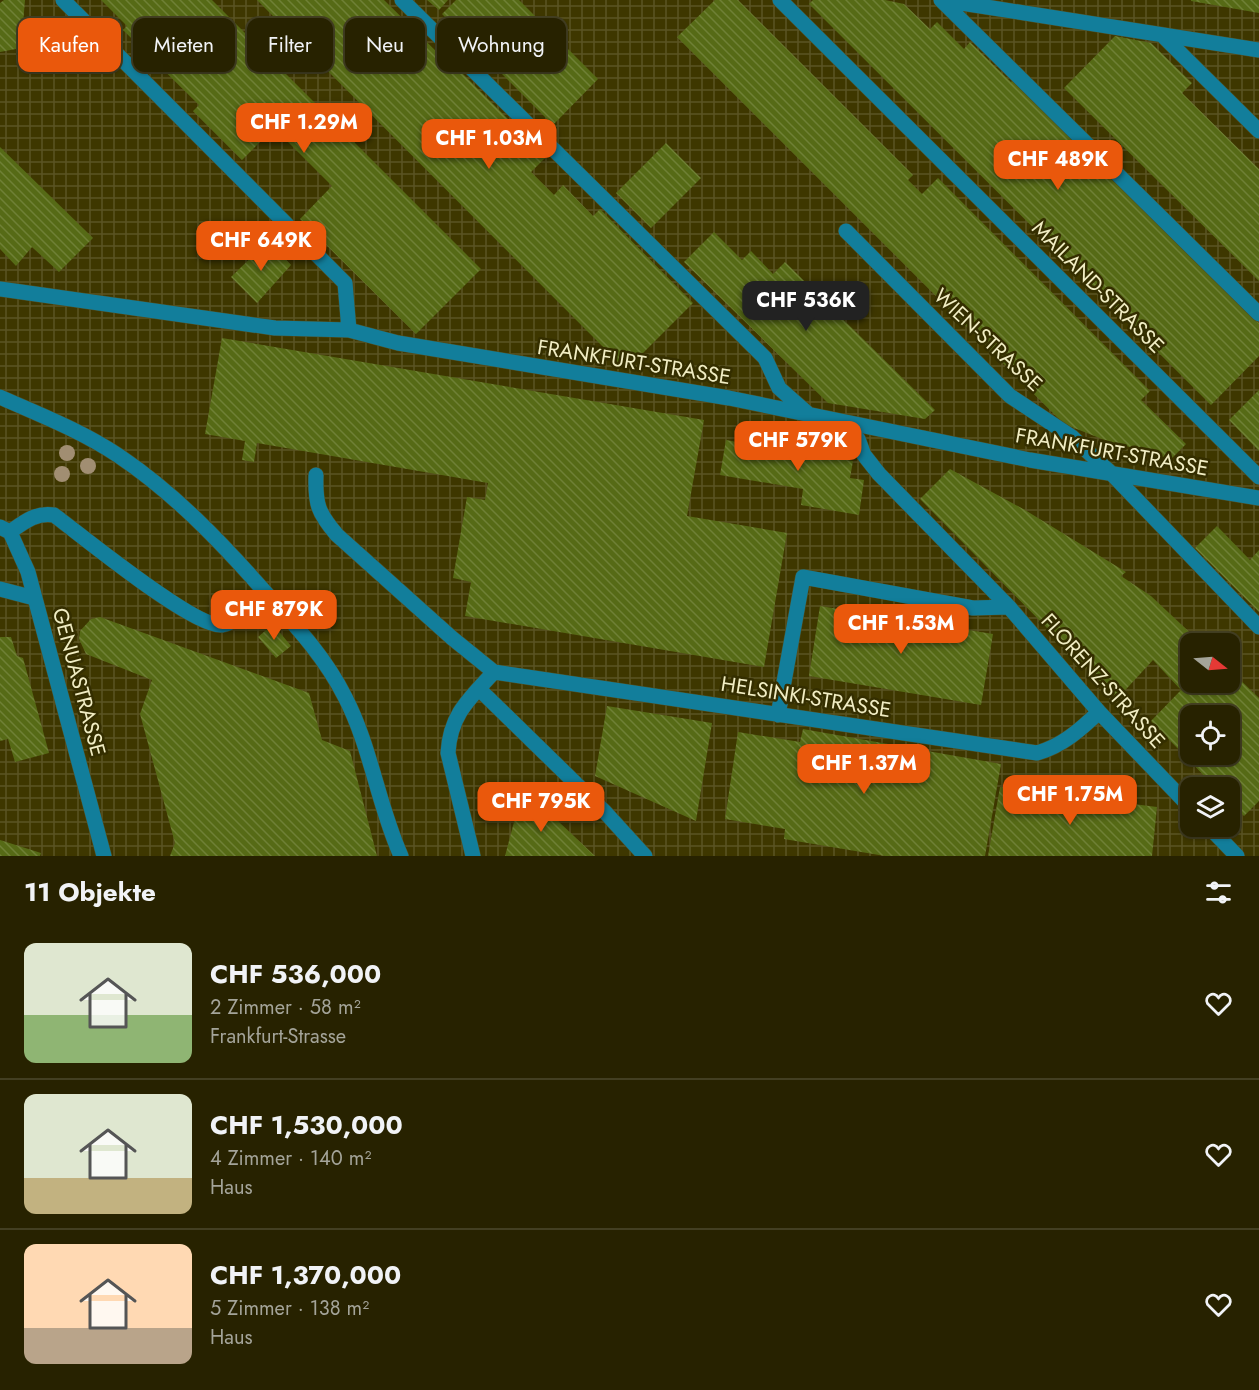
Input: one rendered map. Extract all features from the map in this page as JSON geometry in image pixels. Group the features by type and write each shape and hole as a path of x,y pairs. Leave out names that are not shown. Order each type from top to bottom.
{"street":[{"path":"63,0 345,283 349,330"},
{"path":"402,0 765,358 779,388 813,418"},
{"name":"MAILAND-STRASSE","path":"780,0 1259,477"},
{"path":"941,0 1259,50"},
{"path":"941,0 1259,314"},
{"path":"1162,35 1259,131"},
{"name":"WIEN-STRASSE","path":"846,231 1010,396 1072,437 1111,473 1259,627"},
{"name":"FRANKFURT-STRASSE","path":"0,289 275,328 349,330 398,343 729,399 813,418 1259,498"},
{"path":"0,397 76,431 145,475 228,550 305,636 345,696 369,754 401,856"},
{"name":"FLORENZ-STRASSE","path":"813,418 858,439 864,455 879,474 1009,607 1099,712 1180,797"},
{"path":"316,475 315,496 321,516 337,535 452,638 494,672 453,722 448,753 473,856"},
{"path":"5,530 34,516 54,515 173,603 209,624 225,624 265,592"},
{"name":"GENUASTRASSE","path":"5,530 22,556 104,856"},
{"path":"778,715 803,577 973,608 1009,607"},
{"path":"0,589 34,598"},
{"name":"HELSINKI-STRASSE","path":"494,672 537,676 778,715 1037,753 1052,749 1065,741 1099,712"},
{"path":"479,689 604,811 645,856"},
{"path":"1219,837 1237,856"}],"shaded area":[{"path":"0,0 1259,0 1259,856 0,856"}],"building":[{"path":"4,0 25,0 24,18 18,18 18,49 0,52 0,3"},
{"path":"101,0 212,0 230,18 133,18 133,40 123,30 127,26"},
{"path":"257,0 384,0 402,18 345,18 345,72 425,72 425,40 437,52 437,72 461,72 546,157 531,172 554,195 563,185 593,216 600,209 693,303 626,370 329,72 333,72 333,18 275,18"},
{"path":"427,0 448,0 439,10"},
{"path":"456,0 519,0 537,18 446,18 442,14"},
{"path":"715,0 738,0 913,175 908,180 922,194 938,178 1150,391 1141,400 1186,444 1171,459 1102,439 1064,424 677,37"},
{"path":"813,0 885,0 904,4 930,29 937,22 964,49 970,42 1011,82 1015,78 1259,323 1259,356 1211,405 809,4"},
{"path":"1259,0 1259,13 1191,1"},
{"path":"235,23 247,35 247,72 284,72 481,269 416,334 300,219 332,186 274,128 242,160 193,111 199,105 166,72 235,72"},
{"path":"1115,36 1151,43 1192,83 1182,93 1259,169 1259,281 1064,88"},
{"path":"566,47 598,79 553,125 500,72 566,72"},
{"path":"666,143 701,178 651,228 616,193"},
{"path":"0,147 93,238 59,272 32,247 16,266 0,249"},
{"path":"714,232 742,260 751,251 773,274 785,262 935,410 925,419 828,403 684,262"},
{"path":"268,241 291,265 257,303 231,277"},
{"path":"222,338 704,420 687,516 787,533 764,667 465,616 471,582 453,578 467,497 485,500 488,483 257,443 254,462 242,460 245,441 205,434"},
{"path":"1259,390 1259,451 1229,420"},
{"path":"726,440 753,445 754,441 782,446 782,442 811,447 811,443 841,449 839,459 853,461 850,478 864,480 859,515 801,505 803,489 720,475"},
{"path":"950,469 1025,510 1126,572 1121,576 1151,596 1190,633 1180,633 1180,689 1153,660 1117,699 920,499"},
{"path":"1217,526 1250,560 1259,550 1259,612 1195,548"},
{"path":"820,606 993,634 981,705 809,676"},
{"path":"100,617 309,693 322,740 350,751 377,856 170,856 175,843 140,714 152,680 86,654 79,639 80,631 91,619"},
{"path":"273,624 291,646 276,658 258,637"},
{"path":"0,637 11,637 17,656 23,658 49,753 15,762 8,739 0,741"},
{"path":"1240,680 1259,698 1259,801 1244,816 1240,812 1240,777 1205,777 1194,765 1240,765 1240,705 1180,705 1180,751 1151,721 1180,691 1180,693 1240,693"},
{"path":"607,706 712,723 696,821 595,776"},
{"path":"803,729 1001,764 985,856 885,856 784,839 785,829 725,819 738,732 800,742"},
{"path":"1000,787 1157,807 1152,856 988,856"},
{"path":"523,788 595,856 505,856"},
{"path":"0,840 41,853 40,856 0,856"}]}
